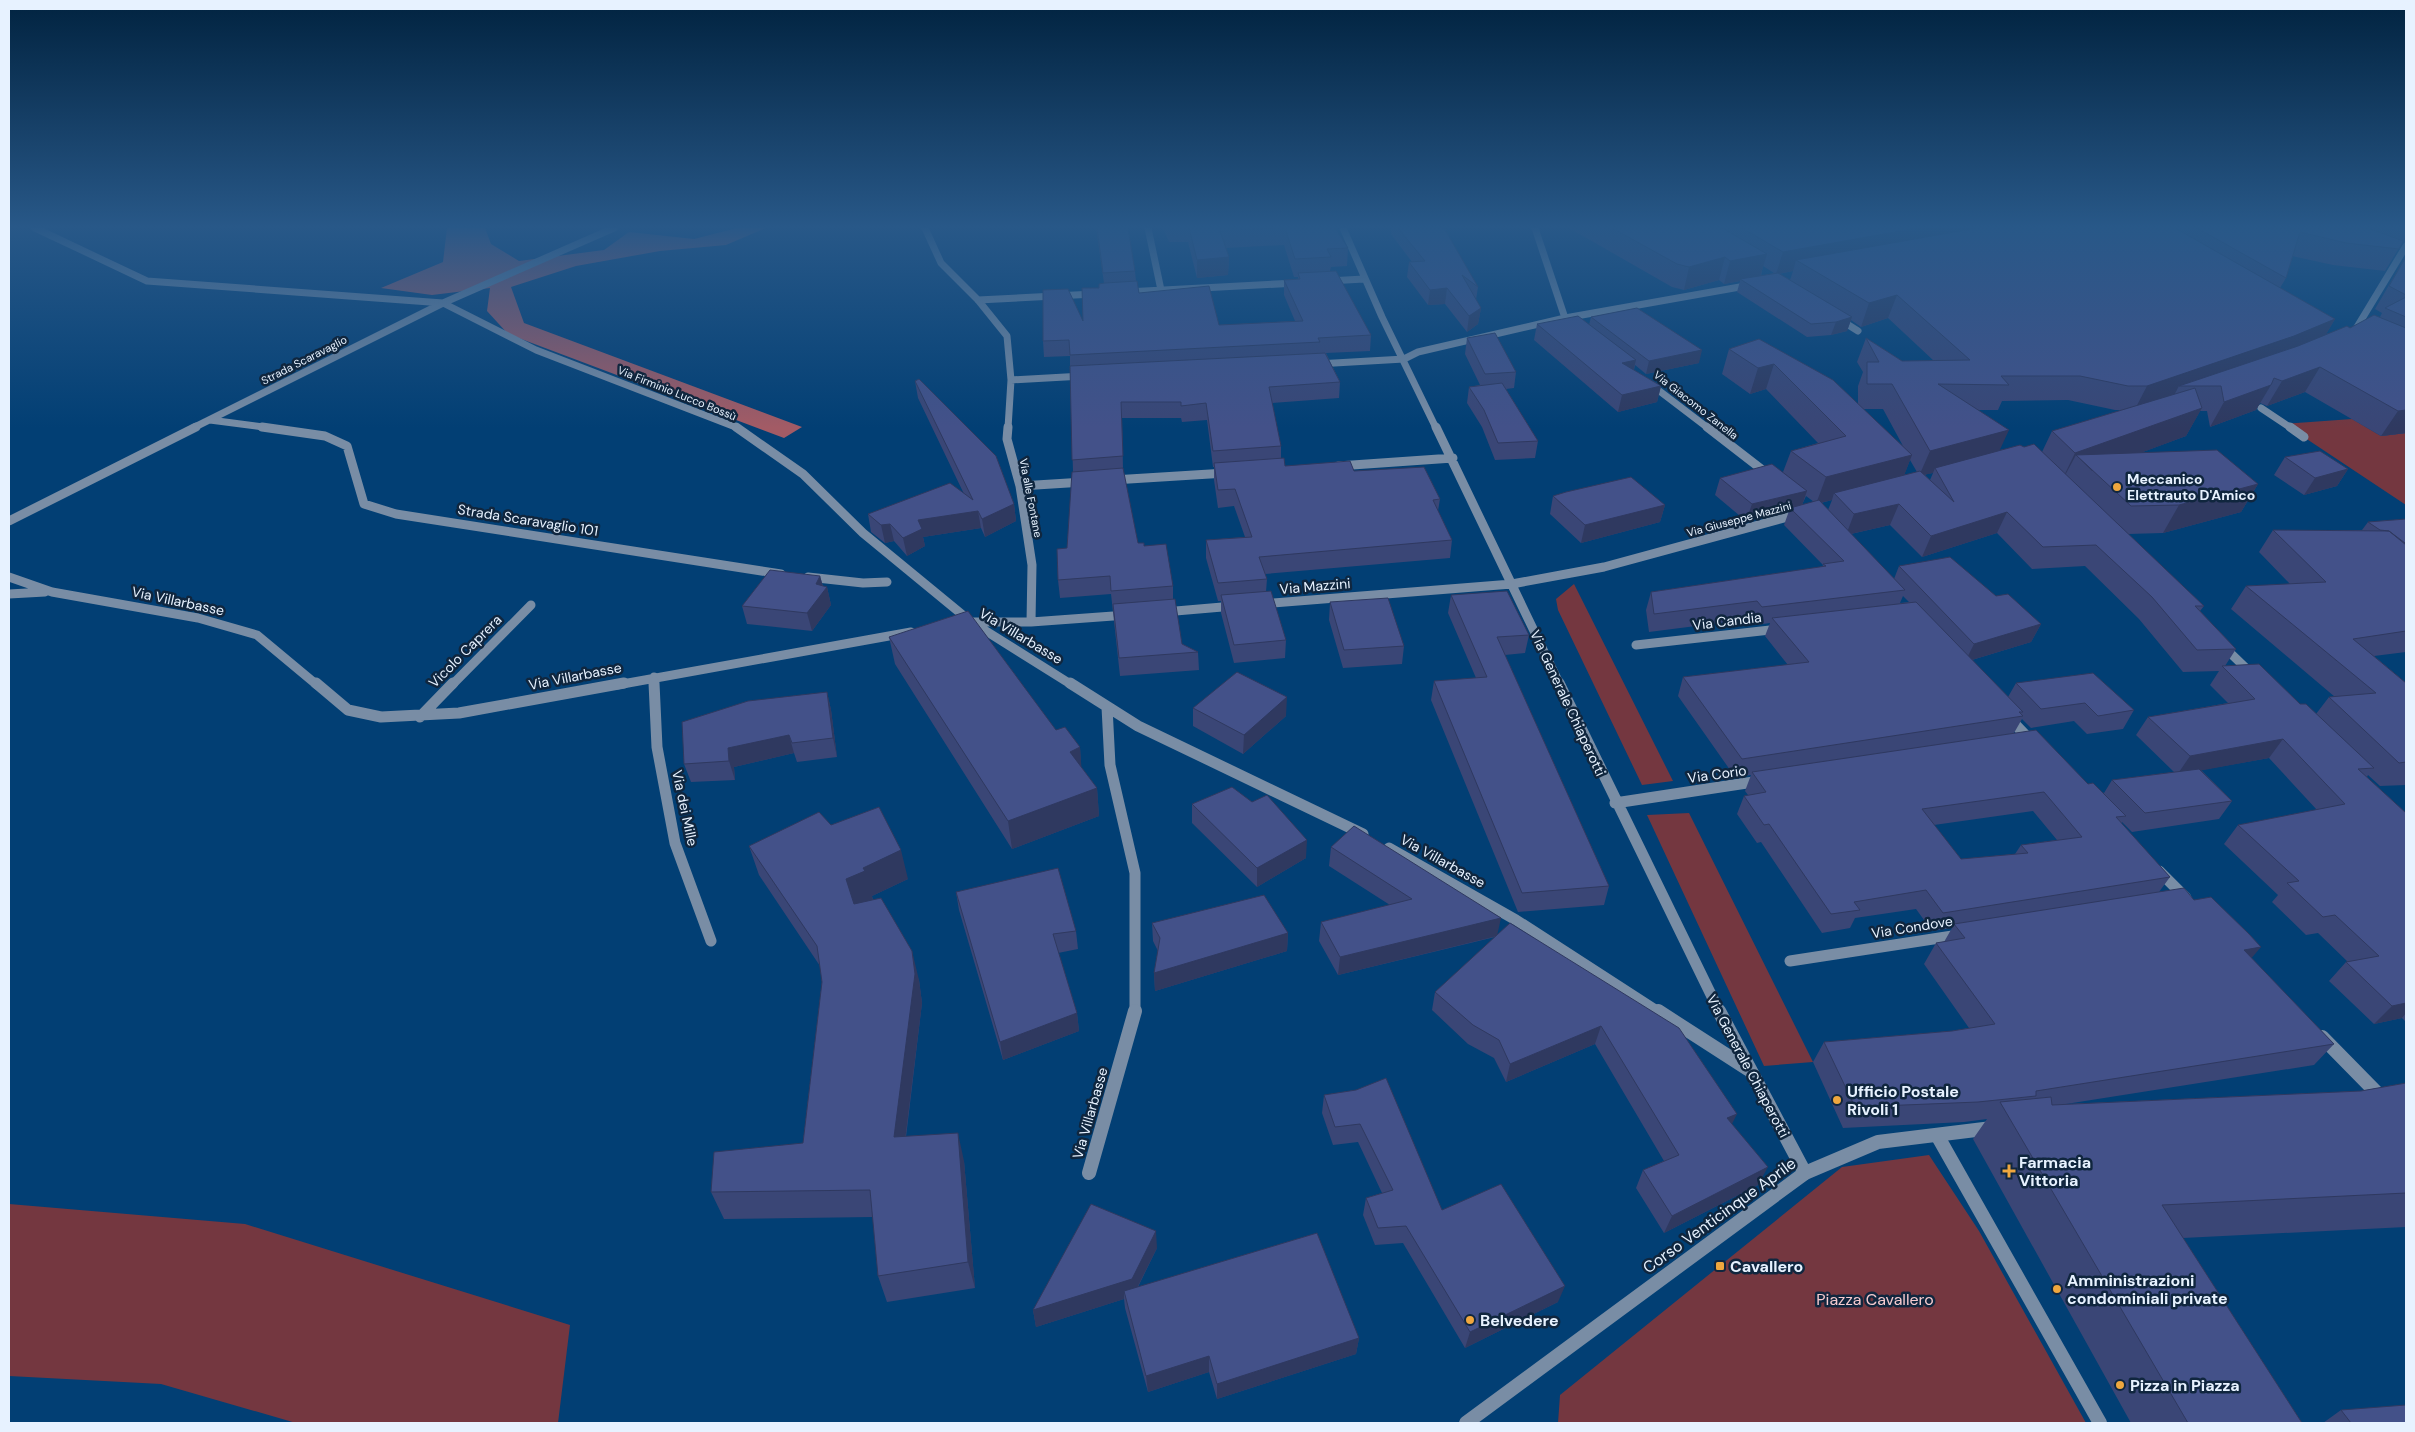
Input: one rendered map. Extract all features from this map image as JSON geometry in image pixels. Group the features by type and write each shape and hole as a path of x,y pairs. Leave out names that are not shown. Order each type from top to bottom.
{"street":[{"path":"333,295 443,303"},
{"name":"Strada Scaravaglio","path":"9,521 462,295"},
{"name":"Via alle Fontane","path":"973,295 1007,336 1011,380 1008,439 1020,486 1032,565 1031,622"},
{"path":"978,300 1070,295"},
{"name":"Via Generale Chiaperotti","path":"1372,295 1452,458 1615,803 1748,1069 1805,1173"},
{"path":"1557,295 1565,318 1580,330"},
{"path":"1306,364 1404,359 1418,352 1565,318 1697,295"},
{"path":"2348,336 2358,332 2378,295"},
{"name":"Via Firminio Lucco Bossù","path":"443,303 536,350 734,426 803,474 863,533 970,621"},
{"path":"1834,316 1858,331"},
{"path":"1011,380 1090,376"},
{"name":"Via Giacomo Zanella","path":"1643,378 1775,480"},
{"path":"2262,408 2304,437"},
{"name":"Strada Scaravaglio 101","path":"210,420 326,436 347,446 364,504 396,514 561,538 648,555 787,574"},
{"path":"1325,467 1452,458"},
{"path":"1108,481 1236,472"},
{"path":"1020,486 1089,482"},
{"name":"Via Giuseppe Mazzini","path":"1512,584 1604,568 1804,512"},
{"path":"796,576 863,583 887,582"},
{"name":"Via Villarbasse","path":"9,577 52,592 198,618 257,635 348,710 381,718 459,713 922,629"},
{"name":"Via Mazzini","path":"970,621 1031,622 1512,584"},
{"name":"Via Villarbasse","path":"9,594 52,592"},
{"name":"Vicolo Caprera","path":"420,717 531,605"},
{"name":"Via Villarbasse","path":"951,624 970,621 1138,726 1349,826 1378,842 1516,920 1748,1069"},
{"name":"Via Candia","path":"1636,646 1790,627"},
{"path":"2215,638 2257,679"},
{"name":"Via dei Mille","path":"654,677 657,747 675,844 711,941"},
{"name":"Via Villarbasse","path":"1089,1173 1135,1012 1135,873 1110,764 1108,707"},
{"path":"2004,712 2029,743"},
{"name":"Via Corio","path":"1615,803 1767,780"},
{"path":"2152,864 2190,902 2167,902"},
{"name":"Via Condove","path":"1790,962 1974,932"},
{"path":"2315,1030 2376,1092"},
{"path":"2358,1093 2391,1091"},
{"name":"Corso Venticinque Aprile","path":"1476,1421 1805,1173 1878,1142 2008,1127"},
{"path":"1937,1135 2100,1423"}],"green space":[{"path":"2352,419 2381,436 2406,433 2406,505 2284,424"},
{"path":"1574,584 1673,781 1642,785 1558,610 1556,599"},
{"path":"1689,813 1813,1062 1764,1066 1647,815"},
{"name":"Piazza Cavallero","path":"1929,1155 1979,1231 2086,1423 1558,1423 1560,1395 1842,1167"},
{"path":"9,1204 245,1224 570,1325 558,1423 296,1423 161,1384 9,1376"}],"shaded area":[{"path":"489,295 514,295 524,323 802,427 784,438 508,334 487,311"}],"building":[{"path":"1043,295 1071,295 1083,321 1082,295 1211,295 1219,325 1303,321 1291,295 1349,295 1371,335 1318,338 1320,342 1070,355 1069,340 1043,341"},
{"path":"1452,295 1473,295 1481,308 1469,316"},
{"path":"1765,295 1815,295 1852,317 1836,322 1811,324"},
{"path":"1855,295 2292,295 2335,319 2294,336 2147,386 2128,386 2080,376 2001,376 2009,385 1938,384 2009,430 1930,451 1892,384 1867,384 1867,362 1879,362 1866,338 1902,361 1970,360 1897,295 1869,303"},
{"path":"2406,297 2406,317 2385,308"},
{"path":"1637,308 1702,350 1649,361 1591,317"},
{"path":"2374,315 2406,328 2406,410 2398,411 2320,367 2282,381 2274,378 2271,385 2224,402 2221,386 2179,386 2298,346 2347,326 2350,328"},
{"path":"1578,316 1636,360 1622,363 1661,386 1622,395 1537,324"},
{"path":"1495,333 1516,372 1485,374 1467,338"},
{"path":"1759,339 1833,380 1912,455 1826,477 1791,451 1846,436 1774,364 1758,368 1729,349"},
{"path":"1325,353 1340,382 1269,387 1281,446 1213,451 1206,403 1181,406 1181,402 1121,402 1123,456 1072,460 1070,366"},
{"path":"919,379 996,456 1014,504 982,519 978,511 918,520 922,529 903,538 890,524 881,525 868,514 950,483 973,500 915,381"},
{"path":"1502,383 1538,441 1498,443 1484,410 1469,387"},
{"path":"2195,388 2202,408 2075,453 2052,431"},
{"path":"2034,444 2204,606 2195,606 2236,649 2197,650 2152,597 2096,545 2043,547 2007,512 1931,536 1899,504 1854,514 1834,493 1920,471 1954,502 1935,468 2020,445 2024,447"},
{"path":"2217,450 2258,484 2179,505 2131,506 2076,455"},
{"path":"2320,451 2348,469 2315,478 2285,457"},
{"path":"1284,458 1285,466 1350,461 1354,471 1424,467 1440,499 1433,500 1452,540 1259,557 1267,579 1218,583 1206,540 1252,537 1235,489 1218,490 1214,463"},
{"path":"1772,464 1807,491 1752,504 1720,478"},
{"path":"1123,468 1138,543 1144,543 1144,546 1166,544 1173,586 1111,591 1110,576 1058,580 1057,549 1067,548 1072,472"},
{"path":"1631,477 1665,505 1585,525 1553,496 1566,492"},
{"path":"1819,500 1905,590 1762,607 1757,601 1654,614 1651,592 1826,566 1823,564 1844,561 1790,508"},
{"path":"2406,519 2406,543 2389,531 2380,530 2368,522"},
{"path":"2273,530 2389,531 2406,545 2406,631 2353,639 2406,683 2406,762 2399,763 2329,697 2376,693 2246,586 2326,582"},
{"path":"1950,557 1996,596 2008,594 2041,624 1974,644 1899,566"},
{"path":"770,570 820,576 816,584 827,587 807,613 742,606"},
{"path":"1271,591 1286,640 1234,645 1221,595"},
{"path":"1507,591 1529,635 1497,637 1609,886 1522,893 1434,681 1487,677 1451,595"},
{"path":"1388,598 1404,646 1344,650 1330,602"},
{"path":"1175,599 1182,644 1198,652 1119,658 1113,604"},
{"path":"1916,602 2023,712 2019,712 2023,716 1742,759 1683,677 1809,662 1772,618"},
{"path":"968,611 1056,730 1065,727 1080,747 1070,752 1097,788 1008,821 889,637"},
{"path":"2259,664 2300,704 2306,704 2374,768 2358,769 2406,813 2406,1003 2392,1006 2346,962 2379,956 2335,915 2323,917 2287,883 2299,881 2238,825 2345,804 2283,739 2190,756 2148,717 2255,699 2222,666"},
{"path":"1237,672 1287,697 1244,735 1193,708"},
{"path":"2093,673 2134,710 2098,716 2085,703 2041,709 2016,683"},
{"path":"827,692 833,738 792,743 789,735 728,748 729,761 684,764 682,722 748,701"},
{"path":"2036,730 2088,784 2093,783 2126,816 2116,817 2170,877 1943,913 1926,890 1854,902 1860,910 1831,914 1769,824 1764,825 1744,796 1766,792 1752,772","holes":["2044,792 2082,837 2021,845 2028,853 1961,859 1922,809"]},
{"path":"2199,769 2232,801 2145,813 2112,780"},
{"path":"1232,787 1252,802 1267,795 1307,840 1257,868 1192,804"},
{"path":"879,807 901,850 863,868 865,871 846,879 854,904 881,898 912,951 915,974 894,1137 958,1133 968,1262 878,1276 870,1190 711,1192 714,1152 803,1143 822,982 817,946 749,846 819,812 831,825"},
{"path":"1354,826 1501,918 1340,957 1321,922 1412,899 1331,847"},
{"path":"1058,868 1076,931 1053,934 1077,1013 1000,1042 956,892"},
{"path":"2184,888 2194,900 2211,897 2249,934 2261,947 2244,950 2334,1044 2036,1091 2036,1096 1978,1102 1855,1107 1824,1042 1952,1031 1995,1024 1936,943 1965,938 1954,924"},
{"path":"1264,895 1288,933 1154,973 1160,938 1152,923"},
{"path":"1510,923 1679,1028 1737,1114 1727,1118 1768,1167 1672,1216 1643,1170 1679,1155 1601,1026 1510,1064 1499,1040 1473,1025 1435,992"},
{"path":"1386,1078 1442,1210 1501,1184 1565,1286 1470,1332 1406,1226 1378,1228 1366,1198 1393,1190 1360,1124 1335,1127 1324,1095 1356,1090"},
{"path":"2406,1083 2406,1193 2162,1205 2302,1423 2188,1423 2000,1102 2051,1097 2052,1105 2361,1091"},
{"path":"1091,1204 1156,1231 1132,1279 1033,1310"},
{"path":"1317,1233 1359,1338 1217,1384 1209,1356 1146,1376 1124,1291"},
{"path":"2406,1405 2406,1423 2351,1423 2341,1410"}],"place":[{"name":"Meccanico Elettrauto D'Amico","path":"2117,487"},
{"name":"Ufficio Postale Rivoli 1","path":"1837,1100"},
{"name":"Farmacia Vittoria","path":"2009,1171"},
{"name":"Cavallero","path":"1720,1266"},
{"name":"Amministrazioni condominiali private","path":"2057,1289"},
{"name":"Belvedere","path":"1470,1320"},
{"name":"Pizza in Piazza","path":"2120,1385"}]}
